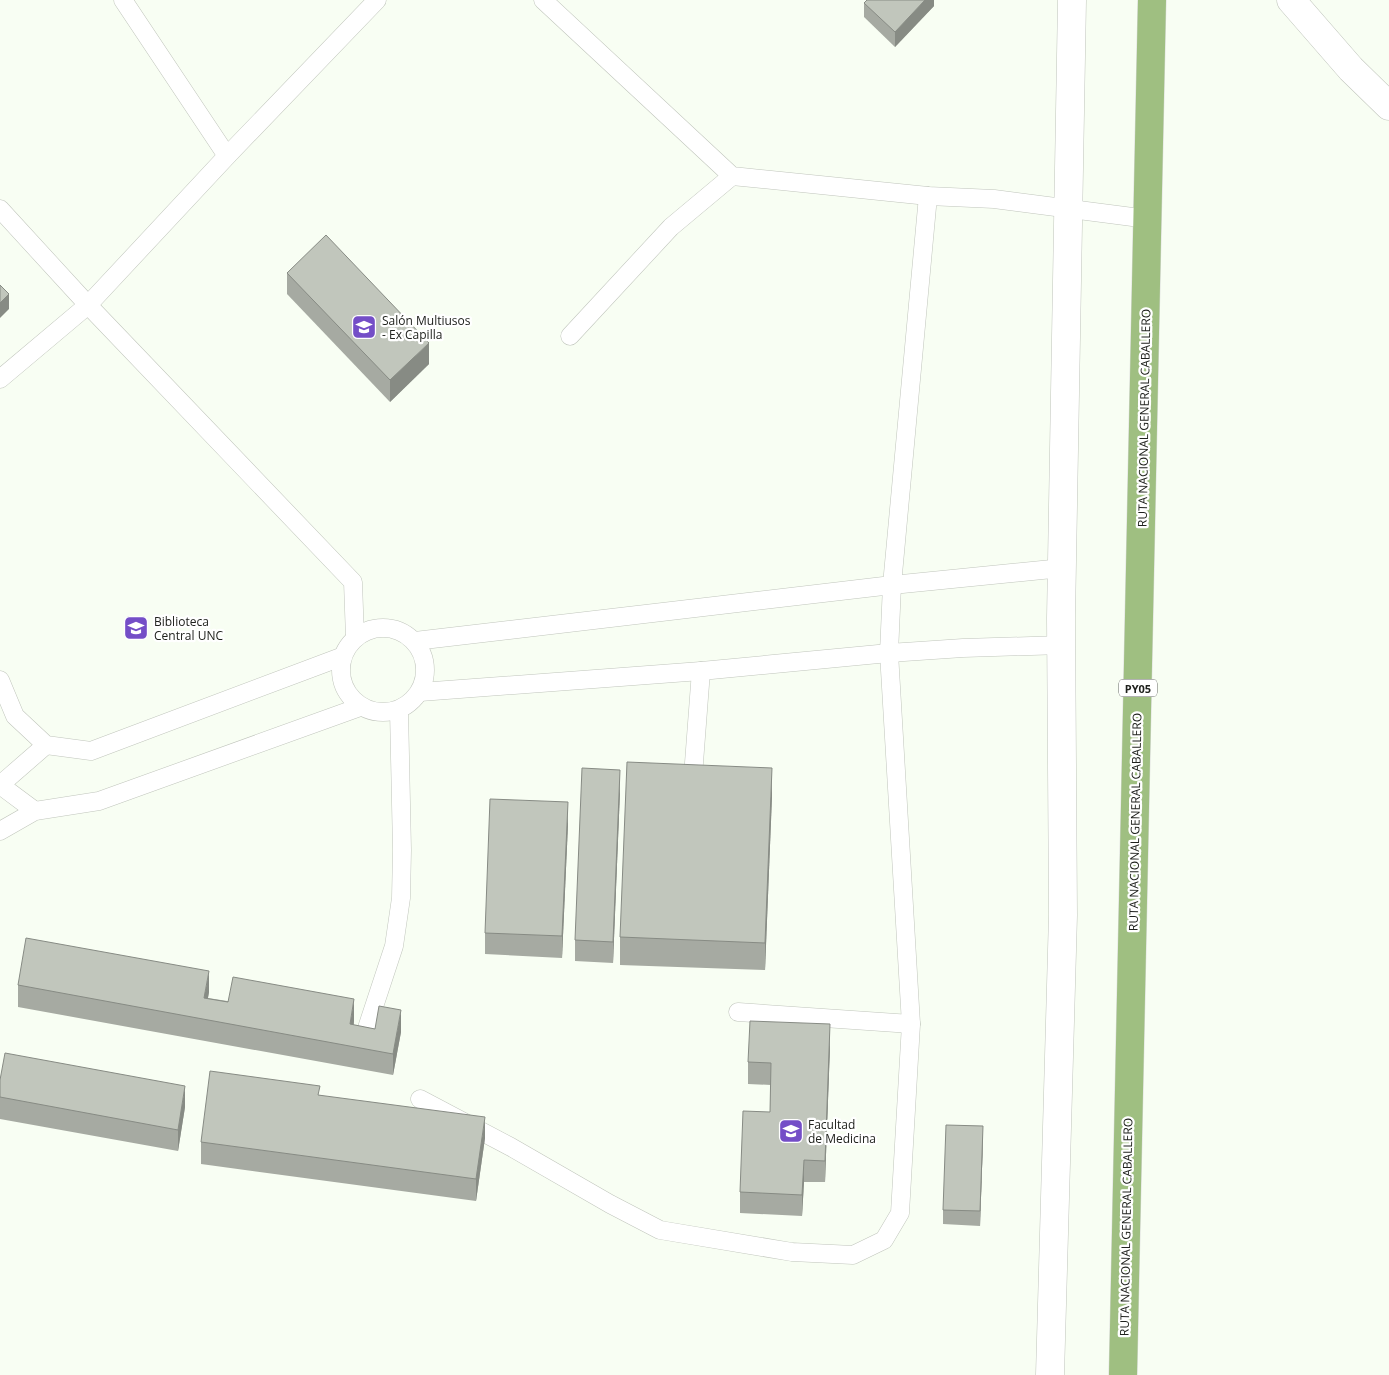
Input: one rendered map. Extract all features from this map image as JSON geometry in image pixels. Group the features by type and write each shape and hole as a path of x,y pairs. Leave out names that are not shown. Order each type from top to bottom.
{"highway":[{"name":"RUTA NACIONAL GENERAL CABALLERO","path":"1123,1375 1152,0"}],"street":[{"path":"1050,1375 1063,915 1062,568 1072,0"},
{"path":"1292,0 1351,69 1389,106"},
{"path":"1314,0 1333,48"}],"lane":[{"path":"123,0 227,156"},
{"path":"0,379 88,305 227,156 377,0"},
{"path":"543,0 732,176 928,196 994,199 1148,219"},
{"path":"570,336 671,227 732,176"},
{"path":"420,1099 511,1146 610,1204 660,1230 792,1252 853,1255 884,1240 900,1213 911,1024 889,653 892,585 928,196"},
{"path":"0,209 88,305 353,582 355,638"},
{"path":"415,641 892,585 1062,568"},
{"path":"0,831 35,811 99,801 360,707 383,713 399,710 411,703 420,692 426,677 425,660 415,641 396,629 373,628 355,638 342,657 342,679 348,693 360,707"},
{"path":"420,692 701,671 889,653 963,648 1062,645"},
{"path":"0,680 15,716 46,745 91,751 342,657"},
{"path":"693,776 701,671"},
{"path":"366,1031 394,946 401,898 402,850 399,710"},
{"path":"35,811 0,785 46,745"},
{"path":"738,1012 911,1024"}],"building":[{"path":"867,0 925,0 895,32 864,3"},
{"name":"Salón Multiusos - Ex Capilla","path":"326,235 429,343 390,380 287,273"},
{"path":"0,285 9,294 0,303"},
{"path":"627,762 772,768 765,943 620,937"},
{"path":"582,768 620,770 613,942 575,940"},
{"path":"490,799 568,802 562,936 485,933"},
{"path":"26,938 209,971 204,998 228,1002 233,977 354,999 350,1024 375,1029 379,1006 401,1010 393,1054 18,985"},
{"path":"750,1021 830,1024 825,1161 804,1160 802,1195 740,1192 743,1111 770,1112 771,1063 748,1062"},
{"path":"5,1053 185,1086 178,1130 0,1097 0,1080"},
{"path":"210,1071 320,1086 318,1095 485,1117 476,1179 201,1142"},
{"path":"946,1125 983,1126 980,1211 943,1210"}],"place":[{"name":"Salón Multiusos - Ex Capilla","path":"364,327"},
{"name":"Biblioteca Central UNC","path":"136,628"},
{"name":"Facultad de Medicina","path":"791,1131"}]}
